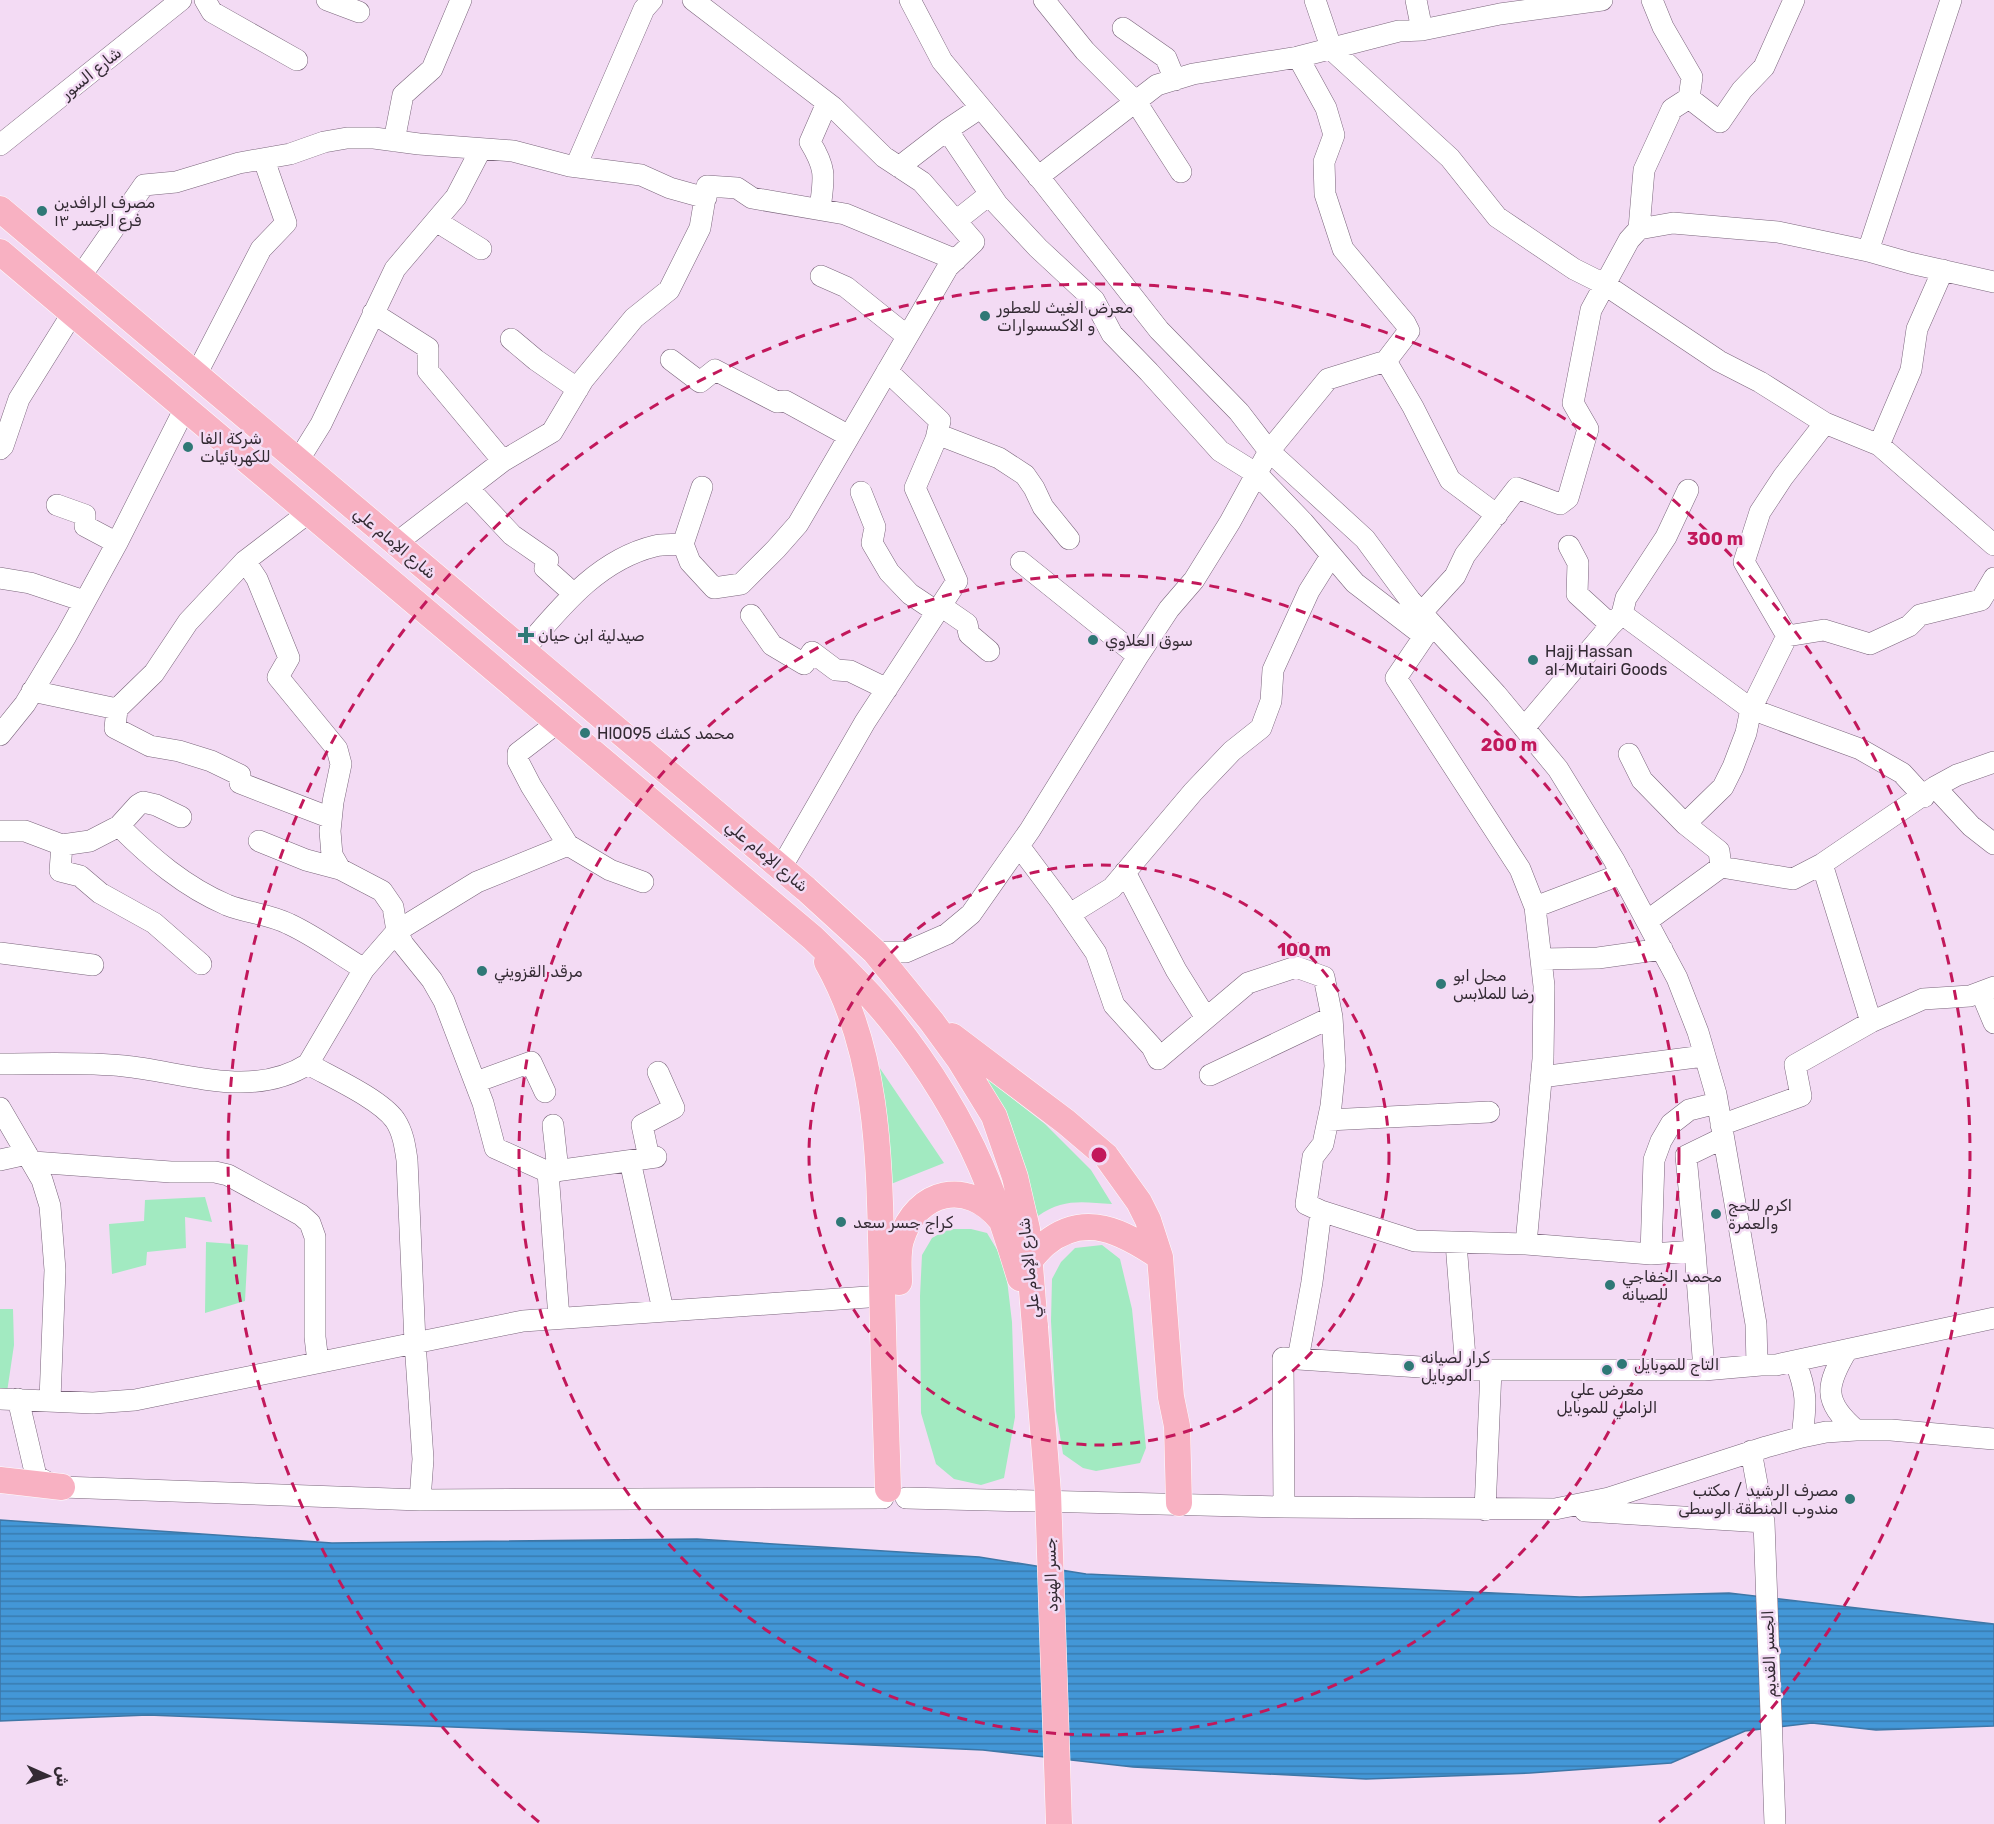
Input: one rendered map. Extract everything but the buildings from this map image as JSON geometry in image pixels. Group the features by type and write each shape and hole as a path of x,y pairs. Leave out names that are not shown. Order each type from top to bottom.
{"main road":[{"name":"شارع الإمام علي","path":"0,209 825,905 875,952 959,1059 994,1116 1015,1177 1027,1229 1035,1327"},
{"name":"شارع الإمام علي","path":"0,252 808,934 864,988 932,1077 966,1133 1003,1223 1035,1327"},
{"path":"825,905 808,934 840,985 851,1012 865,1066 877,1134 882,1296 895,1494"},
{"path":"932,1022 1066,1122 1106,1156 1139,1202 1154,1234 1160,1257 1171,1397 1177,1426 1172,1503"},
{"path":"895,1494 898,1250 901,1239 916,1211 931,1200 945,1195 971,1196 989,1208 1003,1223"},
{"path":"1029,1261 1045,1244 1065,1232 1088,1227 1112,1229 1133,1239 1160,1257"},
{"name":"جسر الهنود","path":"1035,1327 1048,1493 1059,1824"},
{"path":"0,1480 62,1487"}],"street":[{"name":"شارع السور","path":"0,146 181,0"},
{"path":"205,0 212,12 297,60"},
{"path":"327,0 359,12"},
{"path":"394,141 403,95 432,69 461,0"},
{"path":"576,166 644,9 652,0"},
{"path":"693,0 827,103 884,158 922,182 974,242 948,267 798,524 741,584 714,588 690,562 682,544 702,487"},
{"path":"1044,0 1085,51 1136,102 1181,172"},
{"path":"1315,0 1332,50 1450,158 1497,217 1575,269 1604,284 1719,361 1760,382 1825,423 1879,445 1994,545"},
{"path":"1416,0 1422,30"},
{"path":"1038,177 1157,85 1194,74 1332,50 1399,32 1422,30 1552,4 1602,0"},
{"path":"1526,1244 1541,1077 1544,986 1535,907 1521,869 1396,678 1466,555 1517,488 1560,504 1568,498 1588,429 1573,403 1591,309 1629,240 1639,229 1644,170 1672,109 1689,98 1692,77 1663,27 1652,0"},
{"path":"1689,98 1720,122 1742,90 1764,67 1794,0"},
{"path":"1868,250 1951,0"},
{"path":"916,2 942,61 1038,177 1159,330 1239,411 1269,451 1365,539 1426,624 1496,694 1558,769 1622,874 1662,949 1677,978 1698,1032 1717,1103 1756,1324 1757,1365"},
{"path":"1123,28 1166,58 1176,80"},
{"path":"875,952 906,952 947,934 971,914 1019,846 1169,609 1194,580 1269,451 1328,379 1386,361 1409,331 1405,323 1342,249 1325,194 1324,162 1334,135 1326,108 1298,57"},
{"path":"820,209 825,172 810,142 827,103"},
{"path":"899,167 980,108"},
{"path":"947,130 997,204 1038,248 1094,300 1112,334 1220,451 1257,474 1355,583 1426,624"},
{"path":"80,277 144,185 176,182 238,163 264,160 324,142 347,138 374,138 513,151 576,166 641,175 670,188 706,198"},
{"path":"298,461 321,423 395,269 456,197 481,149"},
{"path":"195,375 261,249 286,223 264,160"},
{"path":"395,544 503,461 552,432 578,389 634,318 669,290 700,228 708,186 737,188 752,198 844,214 956,260"},
{"path":"956,221 990,194"},
{"path":"436,221 481,249"},
{"path":"1639,229 1673,223 1778,232 1868,250 1910,263 1994,282"},
{"path":"1879,445 1911,370 1917,329 1943,270"},
{"path":"821,276 846,287 908,336"},
{"path":"373,313 428,348 428,371 503,461"},
{"path":"0,449 19,399 72,314"},
{"path":"511,339 536,360 578,389"},
{"path":"671,360 700,382 715,370 777,402 785,401 849,436"},
{"path":"1386,361 1413,407 1450,480 1497,515"},
{"path":"781,868 865,722 957,581 915,488 940,421 887,371"},
{"path":"0,735 25,704 66,636 117,543 185,408"},
{"path":"1787,636 1744,562 1760,512 1783,477 1825,423"},
{"path":"937,434 999,458 1024,475 1034,488 1042,507 1069,539"},
{"path":"468,488 512,535 548,560 545,568 574,594"},
{"path":"1524,728 1616,620 1626,598 1666,537 1688,490"},
{"path":"861,492 875,527 872,543 889,572 910,594 967,624 969,634 989,651"},
{"path":"57,505 85,515 85,526 117,543"},
{"path":"308,513 245,561 188,622 154,673 117,710 115,729 150,746 179,751 211,761 240,776 240,783 332,819"},
{"path":"523,651 574,594 604,567 656,546 682,544"},
{"path":"1569,546 1578,563 1577,594 1751,709 1860,749 1902,773 1930,792 1994,844"},
{"path":"1070,914 1112,888 1193,792 1232,751 1261,728 1271,700 1273,670 1308,591 1331,556"},
{"path":"245,561 257,579 289,658 278,677 337,749 341,764 333,802 332,855 340,869"},
{"path":"1021,562 1138,656"},
{"path":"0,578 30,583 84,602"},
{"path":"1787,636 1824,630 1870,644 1909,626 1920,615 1981,600 1993,582"},
{"path":"751,615 772,645 804,663 812,652 837,670 850,671 887,689"},
{"path":"1685,824 1723,787 1746,733 1751,709 1787,636"},
{"path":"32,691 117,710"},
{"path":"557,723 518,753 518,760 568,844 610,870 643,882"},
{"path":"1629,754 1642,780 1685,824 1719,851 1721,867"},
{"path":"1647,921 1721,867 1792,879 1822,864 1957,775 1994,762"},
{"path":"0,831 25,831 62,845 90,841 119,826 143,802 156,805 181,817"},
{"path":"119,826 148,855 191,887 230,906 259,912 289,924 364,969"},
{"path":"259,842 306,860 340,869 382,891 393,907 397,932 403,944 432,980 444,1001 476,1082 495,1148 553,1172 645,1159"},
{"path":"0,1064 126,1066 205,1079 247,1082 272,1080 293,1074 308,1064 364,969 397,932 477,882 568,844"},
{"path":"62,845 60,871 80,876 100,893 154,923 201,964"},
{"path":"1019,846 1096,952 1114,1005 1152,1047 1158,1059 1248,983 1296,967 1324,977 1332,1017 1335,1066 1323,1144 1313,1157 1312,1282 1298,1359"},
{"path":"1822,864 1870,1022"},
{"path":"1125,872 1176,970 1206,1018"},
{"path":"1535,907 1622,874"},
{"path":"1540,959 1598,958 1662,949"},
{"path":"0,953 93,965"},
{"path":"1704,1370 1686,1156 1722,1132 1801,1096 1795,1065 1870,1022 1923,999 1970,996 1988,989 1994,1023"},
{"path":"1210,1075 1332,1017"},
{"path":"1541,1077 1704,1056"},
{"path":"476,1082 531,1062 545,1092"},
{"path":"308,1064 377,1104 395,1119 403,1135 407,1160 423,1459 420,1500"},
{"path":"658,1072 674,1108 642,1125 663,1310"},
{"path":"1651,1254 1654,1160 1661,1141 1671,1124 1689,1110 1717,1103"},
{"path":"0,1108 42,1180 50,1206 54,1270 50,1400"},
{"path":"1328,1120 1489,1112"},
{"path":"553,1125 559,1318"},
{"path":"0,1160 30,1158 148,1171 215,1172 228,1175 301,1215 310,1223 315,1237 315,1337 318,1362"},
{"path":"1314,1208 1415,1241 1526,1244 1651,1254 1695,1251"},
{"path":"1456,1243 1466,1370"},
{"path":"882,1296 523,1321 135,1400 112,1403 9,1399 36,1476 52,1485 62,1487 420,1500 895,1494 1284,1506 1555,1509 1764,1522"},
{"path":"1284,1506 1283,1358 1466,1370 1704,1370 1776,1365 1994,1318"},
{"path":"1847,1350 1833,1374 1830,1396 1840,1416 1856,1430"},
{"path":"1795,1361 1802,1377 1806,1398 1802,1437"},
{"path":"1485,1510 1491,1370"},
{"path":"1555,1509 1609,1498 1802,1437 1856,1430 1891,1430 1994,1439"},
{"name":"الجسر القديم","path":"1751,1452 1764,1522 1775,1824"}],"green space":[{"path":"873,1058 944,1163 891,1184 891,1160"},
{"path":"984,1076 1045,1124 1091,1170 1112,1204 1074,1202 1056,1206 1038,1216 1011,1124"},
{"path":"205,1197 212,1222 185,1217 186,1248 147,1252 146,1265 112,1274 109,1224 144,1221 145,1200"},
{"path":"948,1229 971,1229 987,1233 1005,1263 1012,1322 1015,1417 1004,1478 981,1485 954,1479 936,1464 921,1413 922,1255 932,1238"},
{"path":"206,1242 248,1245 245,1301 205,1313"},
{"path":"1102,1245 1120,1259 1132,1309 1146,1448 1140,1463 1096,1471 1083,1468 1063,1454 1056,1411 1051,1321 1052,1279 1061,1262 1075,1248"},
{"path":"0,1309 13,1309 14,1345 7,1392 0,1392"}],"water":[{"path":"0,1520 332,1543 697,1539 979,1557 1086,1574 1580,1597 1729,1593 1994,1624 1994,1726 1876,1730 1812,1723 1745,1731 1671,1763 1530,1773 1366,1779 1133,1767 983,1750 578,1732 148,1715 0,1721"}],"place":[{"name":"مصرف الرافدين فرع الجسر ١٣","path":"42,211"},
{"name":"معرض الغيث للعطور و الاكسسوارات","path":"985,316"},
{"name":"شركة الفا للكهربائيات","path":"188,447"},
{"name":"صيدلية ابن حيان","path":"526,635"},
{"name":"سوق العلاوي","path":"1093,640"},
{"name":"Hajj Hassan al-Mutairi Goods","path":"1533,660"},
{"name":"Hl0095 محمد كشك","path":"585,733"},
{"name":"مرقد القزويني","path":"482,971"},
{"name":"محل ابو رضا للملابس","path":"1441,984"},
{"name":"اكرم للحج والعمرة","path":"1716,1214"},
{"name":"كراج جسر سعد","path":"841,1222"},
{"name":"محمد الخفاجي للصيانه","path":"1610,1285"},
{"name":"التاج للموبايل","path":"1622,1364"},
{"name":"كرار لصيانه الموبايل","path":"1409,1366"},
{"name":"معرض علي الزاملي للموبايل","path":"1607,1370"},
{"name":"مصرف الرشيد / مكتب مندوب المنطقة الوسطى","path":"1850,1499"}]}
